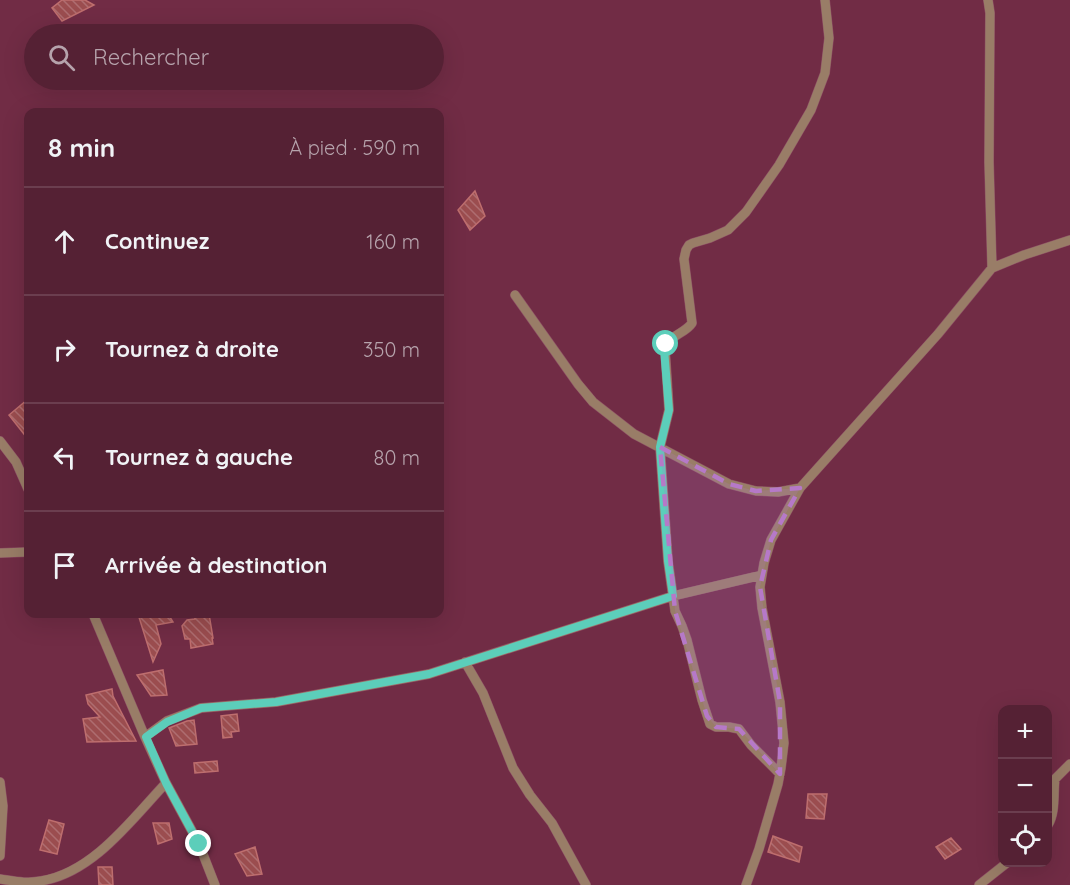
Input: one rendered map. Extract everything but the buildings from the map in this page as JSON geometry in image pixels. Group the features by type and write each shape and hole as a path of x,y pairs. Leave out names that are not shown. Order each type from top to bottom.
{"street":[{"path":"780,774 751,745 740,729 716,727 710,724 687,640 675,612 668,561 660,447 669,410 664,349 669,340 692,323 684,259 689,245 728,230 746,212 779,165 811,110 825,73 829,38 825,0"},
{"path":"988,0 992,268"},
{"path":"746,885 759,849 780,774 783,743 780,702 760,587 771,540 800,488 938,334 992,268 1070,240"},
{"path":"515,296 593,402 634,434 729,484 756,491 778,492 800,488"},
{"path":"0,441 16,462 24,480"},
{"path":"0,553 24,552"},
{"path":"146,737 167,722 201,708 276,702 429,674 673,596 762,575"},
{"path":"95,618 166,783 199,844 215,885"},
{"path":"465,662 483,693 513,768 552,823 586,885"},
{"path":"1052,815 1055,779 1070,764"},
{"path":"0,782 3,806 0,856"},
{"path":"0,879 40,882 61,876 77,868 104,849 166,783"},
{"path":"979,885 1002,867"}],"highlighted area":[{"path":"660,447 729,484 756,491 800,488 771,540 760,587 780,702 780,774 739,729 716,727 707,716 675,611"}],"route":[{"path":"199,844 166,783 146,737 178,716 201,708 276,702 429,674 673,596 668,561 660,447 669,410 664,349 666,344"}]}
